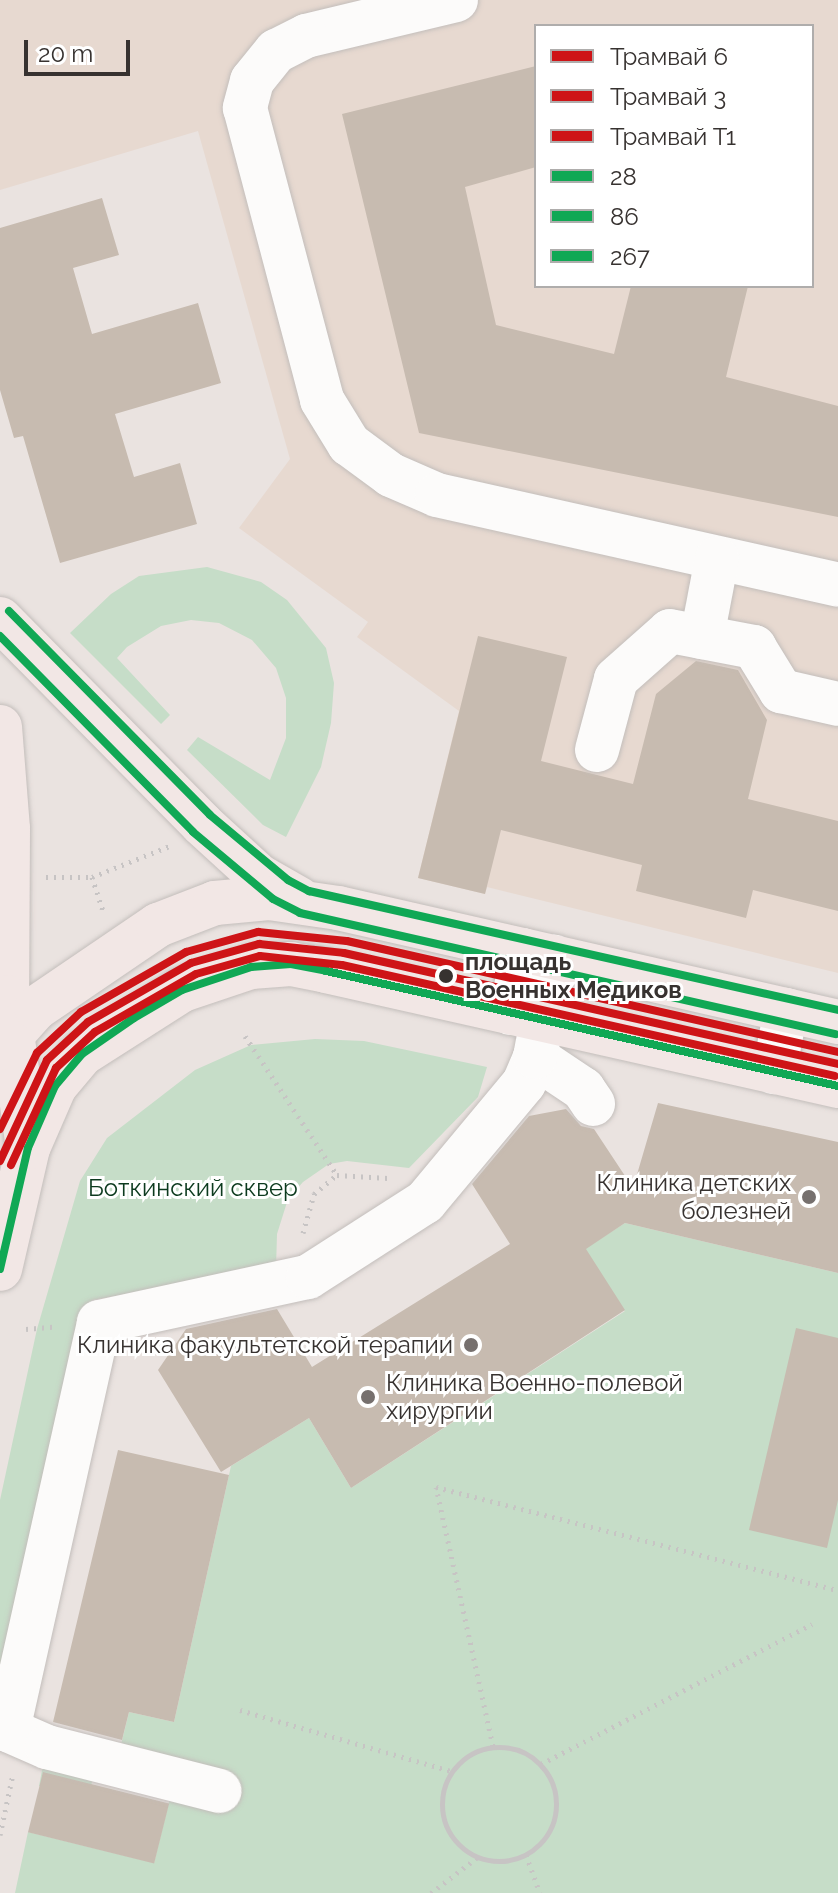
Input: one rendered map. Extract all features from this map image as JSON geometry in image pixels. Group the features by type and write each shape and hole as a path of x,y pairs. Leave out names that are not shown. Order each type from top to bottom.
{"main road":[{"path":"0,619 202,824 259,876 305,902"},
{"path":"0,727 4,1035 28,1148"},
{"path":"4,1035 92,967 188,911 239,899 305,902 838,1022"},
{"path":"0,1269 28,1148 55,1086 82,1054 157,1005 214,977 291,964 326,971 529,1030 838,1086"},
{"path":"4,1035 82,1054"}],"lane":[{"path":"456,0 306,36 276,51 252,81 245,108 322,400 349,444 391,475 437,495 838,585"},
{"path":"702,637 717,558"},
{"path":"597,750 616,679 670,631 754,647 781,691 838,704"},
{"path":"219,1791 47,1747 4,1729 99,1322 308,1277 425,1202 524,1083 538,954"},
{"path":"774,1072 786,1010"},
{"path":"529,1030 593,1104"}],"path":[{"path":"36,877 92,877 186,840"},
{"path":"92,877 106,918"},
{"path":"245,1036 337,1175"},
{"path":"493,1746 436,1487 838,1590"},
{"path":"541,1764 812,1624"},
{"path":"240,1710 452,1771"},
{"path":"0,1835 15,1765 4,1729"},
{"path":"493,1746 511,1747 541,1764 557,1795 556,1814 540,1845 526,1855 494,1861 463,1849 444,1820 443,1794 452,1771 463,1758 493,1746"},
{"path":"526,1855 540,1893"},
{"path":"431,1893 478,1857"}],"shaded area":[{"path":"0,0 838,0 838,973 487,887 485,894 418,878 459,711 357,637 368,622 239,528 290,459 198,131 0,190"}],"green space":[{"path":"207,567 261,582 287,600 326,648 334,683 331,723 321,767 286,837 263,825 187,750 198,737 270,780 286,738 286,698 276,668 252,640 219,623 191,620 161,626 127,647 117,658 170,715 161,724 70,633 111,594 139,576"},
{"name":"Боткинский сквер","path":"315,1039 364,1041 487,1067 478,1097 409,1168 347,1161 329,1164 303,1182 288,1199 277,1234 276,1269 92,1300 0,1702 0,1500 37,1329 80,1181 107,1138 195,1070 251,1045"},
{"path":"625,1223 838,1273 838,1893 15,1893 28,1832 154,1863 171,1794 94,1774 88,1798 39,1786 48,1739 118,1757 129,1712 174,1722 231,1466 309,1418 351,1488 625,1311 550,1271"}],"building":[{"path":"534,66 534,168 465,187 496,325 614,354 630,288 748,288 726,377 838,406 838,517 419,433 342,114"},
{"path":"102,198 119,255 73,268 92,334 198,303 221,383 115,414 134,477 180,463 197,524 60,563 23,436 14,438 0,390 0,228"},
{"path":"478,636 567,657 541,761 633,784 656,694 696,661 738,670 767,720 748,799 838,821 838,911 753,890 746,918 636,891 642,865 501,830 485,894 418,878"},
{"path":"658,1103 838,1142 838,1273 625,1223 586,1249 625,1310 351,1488 309,1418 221,1472 158,1370 186,1329 277,1309 312,1367 510,1244 472,1184 529,1116 566,1109 581,1126 594,1129 633,1188"},
{"path":"796,1328 838,1338 838,1500 827,1548 749,1530"},
{"path":"118,1450 229,1475 174,1722 129,1712 122,1740 53,1722"},
{"path":"43,1772 169,1803 154,1864 28,1832"}],"tram line":[{"name":"Т1","path":"0,1129 37,1053 81,1012 186,952 258,932 347,941 838,1052"},
{"name":"6","path":"0,1161 47,1060 88,1022 191,963 259,944 344,953 838,1064"},
{"name":"3","path":"11,1165 56,1068 95,1032 196,974 260,956 342,965 835,1076"}],"transit line":[{"name":"267","path":"9,611 210,815 288,880 309,891 838,1010"},
{"name":"86","path":"0,636 193,832 273,899 300,913 835,1034"},
{"name":"28","path":"0,1269 28,1148 55,1086 82,1054 134,1018 182,990 251,967 291,964 326,971 838,1086"}],"place":[{"name":"площадь Военных Медиков","path":"446,976"},
{"name":"Клиника детских болезней","path":"809,1197"},
{"name":"Клиника факультетской терапии","path":"471,1345"},
{"name":"Клиника Военно-полевой хирургии","path":"368,1397"}]}
